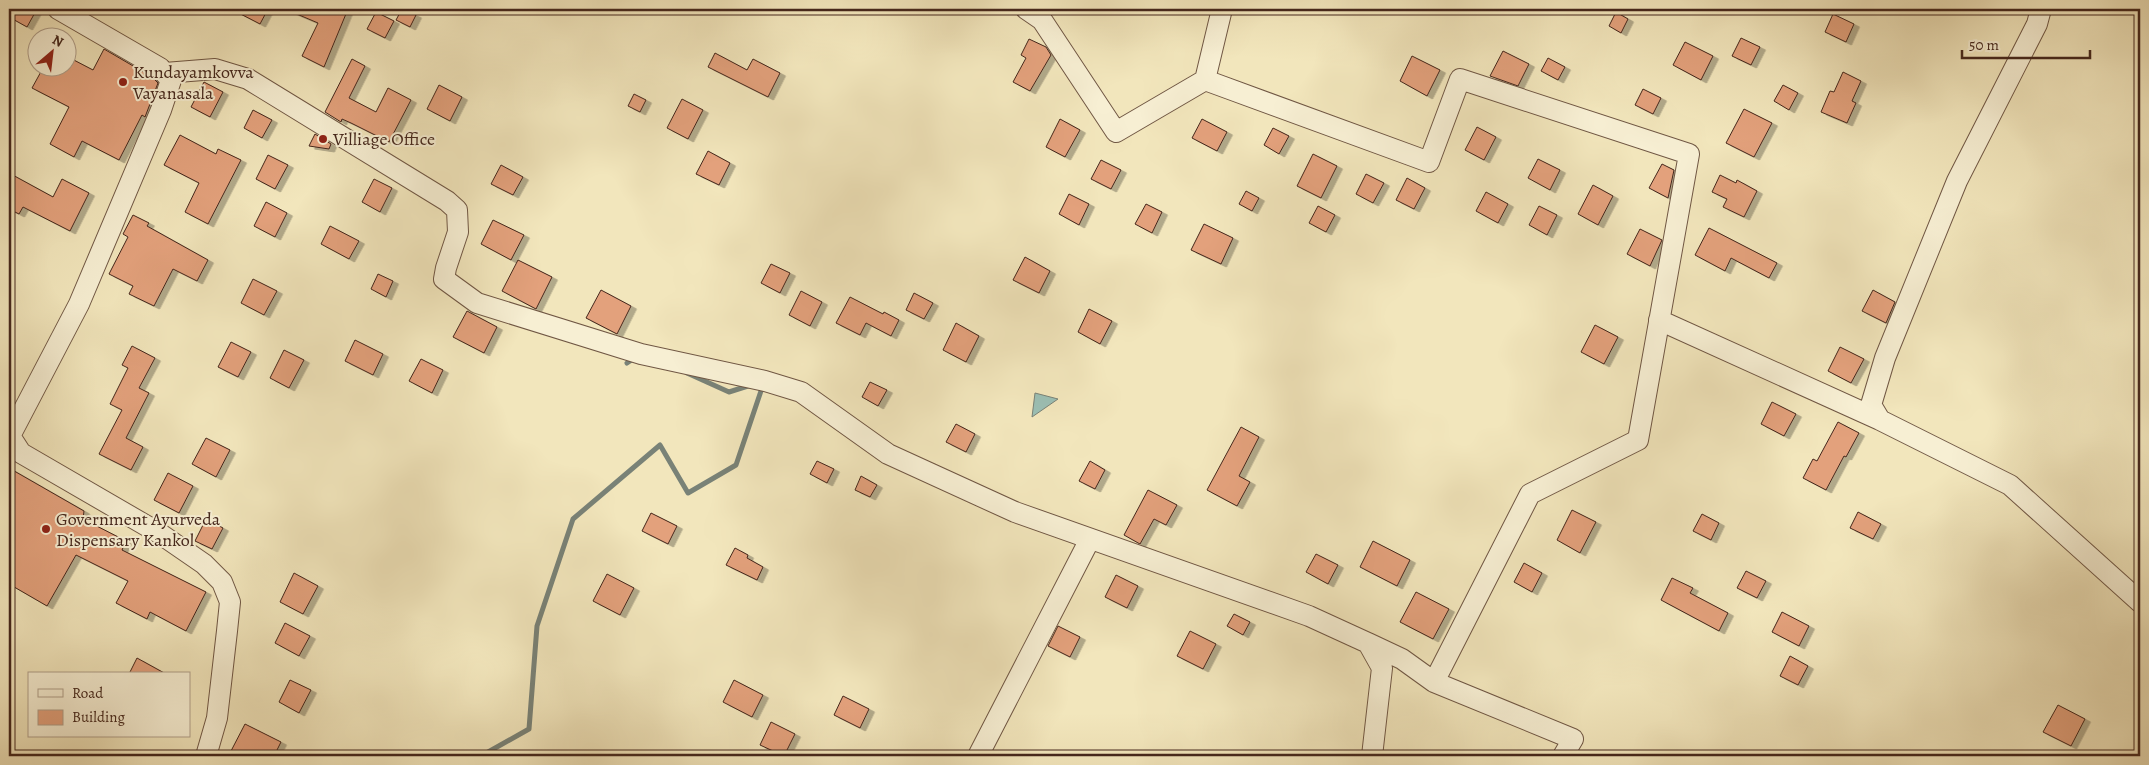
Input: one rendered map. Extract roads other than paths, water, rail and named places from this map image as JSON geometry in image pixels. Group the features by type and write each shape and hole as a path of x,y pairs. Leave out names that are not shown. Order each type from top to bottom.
{"street":[{"path":"58,9 160,68 171,80 161,110 79,304 10,437 21,453 159,533 204,564 222,582 230,602 217,718 206,756"},
{"path":"1026,9 1042,20 1116,132 1205,80 1222,9"},
{"path":"1880,420 1871,405 1885,358 1957,181 2037,24 2041,9"},
{"path":"165,73 215,69 248,79 447,201 457,210 458,232 444,279 477,303 641,354 765,381 801,392 888,454 1015,512 1309,616 1402,659 1434,682 1572,739 1563,756"},
{"path":"1205,80 1429,162 1460,79 1689,154 1638,440 1530,494 1434,682"},
{"path":"1659,320 1880,420 2010,486 2140,602"},
{"path":"978,756 1090,539"},
{"path":"1368,643 1382,668 1372,756"}],"water":[{"path":"1035,393 1058,399 1032,417"}],"waterway":[{"path":"627,363 636,357"},
{"path":"687,373 729,392 751,385"},
{"path":"481,756 529,729 537,626 573,519 660,445 688,493 736,465 763,385"}],"place":[{"name":"Kundayamkovva Vayanasala","path":"123,82"},
{"name":"Villiage Office","path":"323,139"},
{"name":"Government Ayurveda Dispensary Kankol","path":"46,529"}]}
